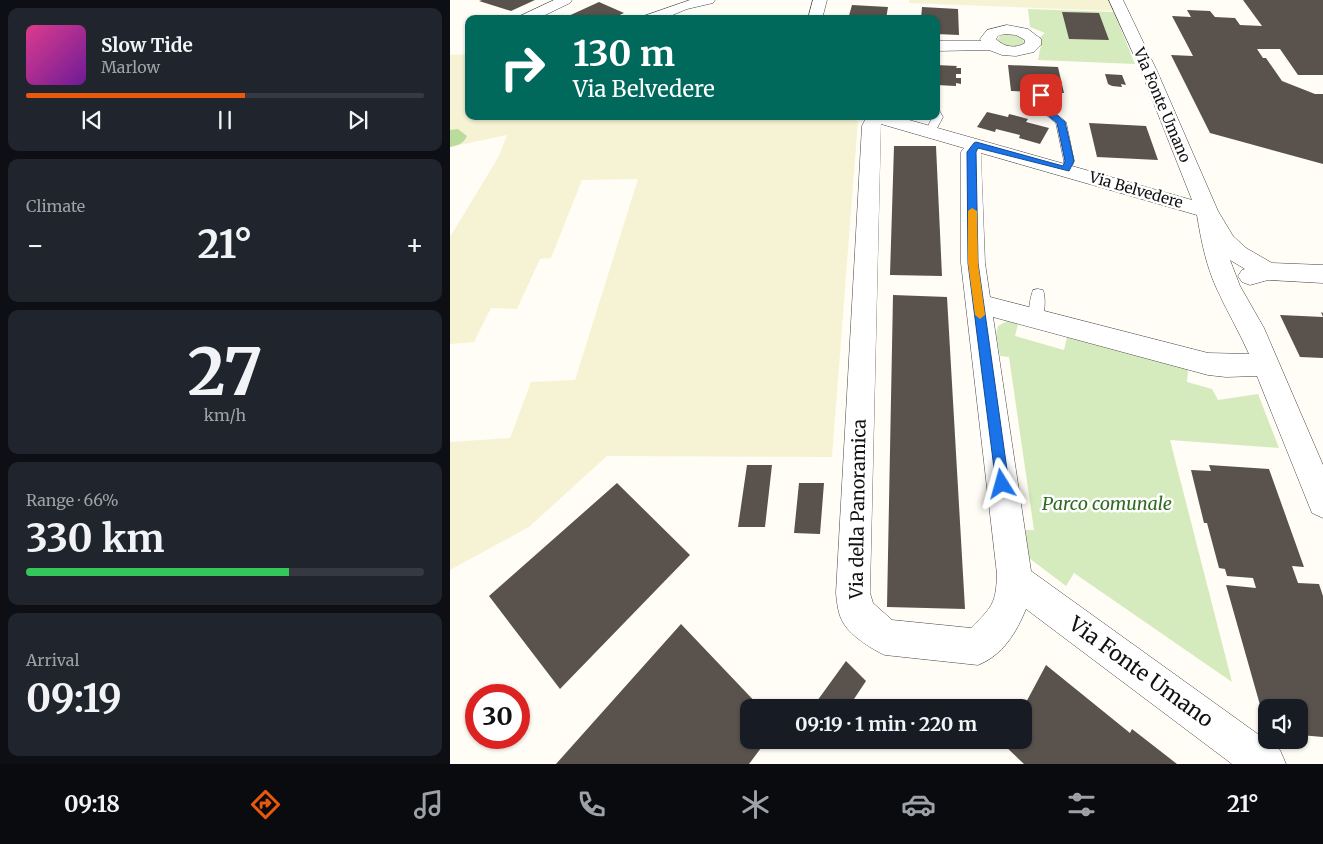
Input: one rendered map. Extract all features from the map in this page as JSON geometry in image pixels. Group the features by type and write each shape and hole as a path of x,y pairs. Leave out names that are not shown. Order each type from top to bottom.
{"street":[{"path":"533,15 565,0"},
{"path":"658,15 682,6 708,0"},
{"path":"816,15 820,0"},
{"name":"Via Fonte Umano","path":"1116,0 1148,70 1207,211 1219,234 1228,247 1268,271"},
{"path":"940,46 993,46"},
{"name":"Via della Panoramica","path":"874,120 870,136 853,593 857,613 885,638 978,647 1003,621 1014,596 1014,583 973,263 972,152 976,145"},
{"name":"Via Belvedere","path":"886,120 1207,211"},
{"name":"Via Fonte Umano","path":"1207,211 1212,241 1228,287 1251,328 1266,365 1315,464 1323,502"},
{"path":"1268,271 1323,274"},
{"name":"Via Fonte Umano","path":"1251,328 1243,289 1244,280 1252,275 1268,271"},
{"path":"979,306 1037,306 1208,364 1226,366 1266,365"},
{"name":"Via Fonte Umano","path":"1014,583 1024,586 1266,764"}],"lane":[{"name":"Via Belvedere","path":"1041,95 1043,108 1061,122 1070,161 1066,170"},
{"path":"930,132 936,120"}],"shaded area":[{"path":"909,0 1111,0 1116,11 909,3"},
{"path":"465,54 465,120 858,121 832,457 607,456 529,527 450,570 450,442 510,438 531,382 575,380 638,179 582,180 551,258 540,259 517,309 491,308 474,342 450,344 450,237 499,156 507,135 450,147 450,55"}],"green space":[{"path":"1028,9 1114,12 1135,64 1038,60 1041,45 1039,38 1045,33 1030,27"},
{"path":"1010,34 1023,38 1024,43 1010,46 1003,45 997,40 1001,35"},
{"path":"458,129 467,136 460,144 450,147 450,130"},
{"name":"Parco comunale","path":"1007,321 1018,324 1015,336 1064,350 1067,337 1188,370 1187,382 1212,389 1218,400 1258,394 1279,448 1170,440 1232,682 1074,573 1066,586 1029,558 1026,550 1026,530 1034,530 1009,357 1000,356 996,335 998,326"}],"building":[{"path":"535,0 511,11 479,1"},
{"path":"1243,0 1323,0 1323,75 1298,75 1280,49 1257,49 1263,58 1266,58 1282,81 1315,94 1323,94 1323,164 1210,133 1171,55 1193,56 1172,16 1191,17 1187,10 1210,11 1215,17 1235,18 1240,25 1262,26"},
{"path":"599,2 624,13 620,15 571,15"},
{"path":"852,5 888,7 887,15 849,15"},
{"path":"922,7 958,9 959,35 940,34 940,15 921,15"},
{"path":"1062,12 1099,13 1109,40 1069,39"},
{"path":"940,65 961,68 961,74 956,74 956,78 961,78 961,84 956,83 956,86 940,85"},
{"path":"1008,65 1058,67 1064,93 1011,91"},
{"path":"1105,74 1122,75 1126,85 1121,84 1122,87 1108,84"},
{"path":"987,112 1008,117 1009,114 1028,119 1026,122 1049,128 1040,144 1019,138 1020,135 996,129 995,132 977,127"},
{"path":"1089,123 1146,126 1158,160 1097,157"},
{"path":"894,146 936,146 942,276 890,275"},
{"path":"893,295 947,297 965,609 887,607"},
{"path":"1280,315 1323,317 1323,358 1300,357"},
{"path":"747,465 772,465 765,527 738,527"},
{"path":"1209,465 1269,469 1304,567 1292,566 1298,583 1319,584 1323,596 1323,737 1308,736 1308,699 1258,699 1226,585 1256,588 1253,578 1227,576 1225,569 1219,568 1207,523 1204,523 1191,470 1211,471"},
{"path":"617,483 690,555 560,689 489,596"},
{"path":"799,483 824,483 820,534 794,533"},
{"path":"681,624 752,699 740,699 740,749 760,749 749,764 556,764"},
{"path":"846,661 866,681 854,699 819,699"},
{"path":"1046,665 1130,733 1132,729 1177,764 1024,764 1008,749 1032,749 1032,699 1028,699"}],"slow traffic":[{"path":"972,211 973,263 980,315"}],"route":[{"path":"1002,484 973,263 972,152 976,145 1066,170 1070,161 1061,122 1043,108 1041,95"}]}
